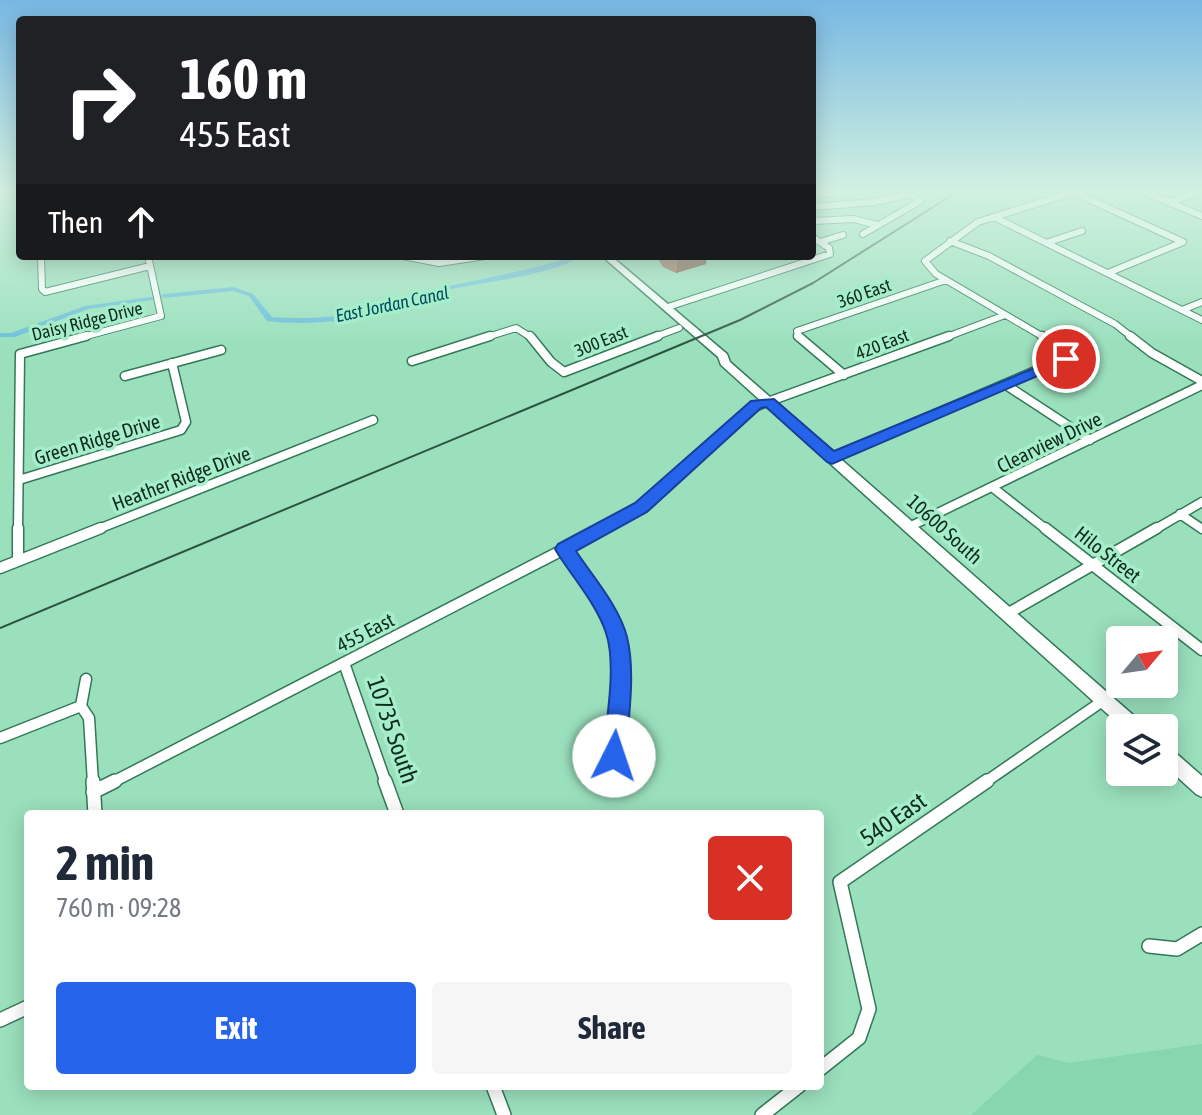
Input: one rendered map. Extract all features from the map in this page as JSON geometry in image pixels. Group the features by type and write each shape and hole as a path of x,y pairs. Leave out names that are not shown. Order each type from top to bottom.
{"main road":[{"name":"10600 South","path":"611,260 723,356 725,363"},
{"name":"10600 South","path":"647,292 648,300 714,360 725,363 1120,714"},
{"path":"1178,767 1202,788"}],"street":[{"path":"668,307 818,261 831,252 822,244"},
{"path":"832,458 1063,361 1069,355 931,270 925,261 946,244"},
{"path":"958,244 989,256 1115,324 1160,358 1202,383"},
{"path":"1048,244 1202,320"},
{"path":"1108,273 1178,244"},
{"path":"41,260 42,289 45,292 150,266 149,260"},
{"path":"424,260 439,263 459,260"},
{"name":"Daisy Ridge Drive","path":"19,480 20,354 161,316 150,266"},
{"name":"360 East","path":"844,375 799,340 796,334 800,330 946,280"},
{"path":"1182,310 1202,302"},
{"name":"420 East","path":"651,500 751,408 1005,315"},
{"name":"300 East","path":"412,361 516,328 530,337 555,367 564,372 679,328"},
{"path":"125,376 221,350"},
{"name":"Green Ridge Drive","path":"19,480 184,428 186,422 172,363"},
{"name":"Clearview Drive","path":"909,527 1202,383"},
{"path":"1006,385 1090,440"},
{"name":"Heather Ridge Drive","path":"0,568 373,420"},
{"path":"18,561 19,480"},
{"name":"Hilo Street","path":"992,487 1202,650"},
{"name":"455 East","path":"93,792 630,515 651,500"},
{"path":"1007,614 1202,502"},
{"path":"1180,514 1202,529"},
{"path":"564,549 607,613 619,643 612,788"},
{"name":"10735 South","path":"344,663 396,810"},
{"path":"86,679 81,706 89,718 95,810"},
{"name":"540 East","path":"824,1066 861,1040 869,1020 840,882 1104,700"},
{"path":"0,738 81,706"},
{"path":"1149,946 1177,950 1188,946 1202,934"},
{"path":"0,1020 24,1009"},
{"path":"495,1090 504,1115"},
{"path":"762,1115 794,1090"}],"shaded area":[{"path":"1202,1044 1202,1115 971,1115 1037,1055 1069,1063"}],"waterway":[{"name":"East Jordan Canal","path":"164,296 233,289 251,295 270,319 328,319 385,309 429,293 569,260"},
{"name":"East Jordan Canal","path":"0,335 12,335 87,307 151,299"}],"tram line":[{"path":"0,628 740,320 813,283 875,244"}],"route":[{"path":"614,756 620,661 617,635 607,613 564,549 641,508 756,405 769,402 832,458 1066,359"}]}
